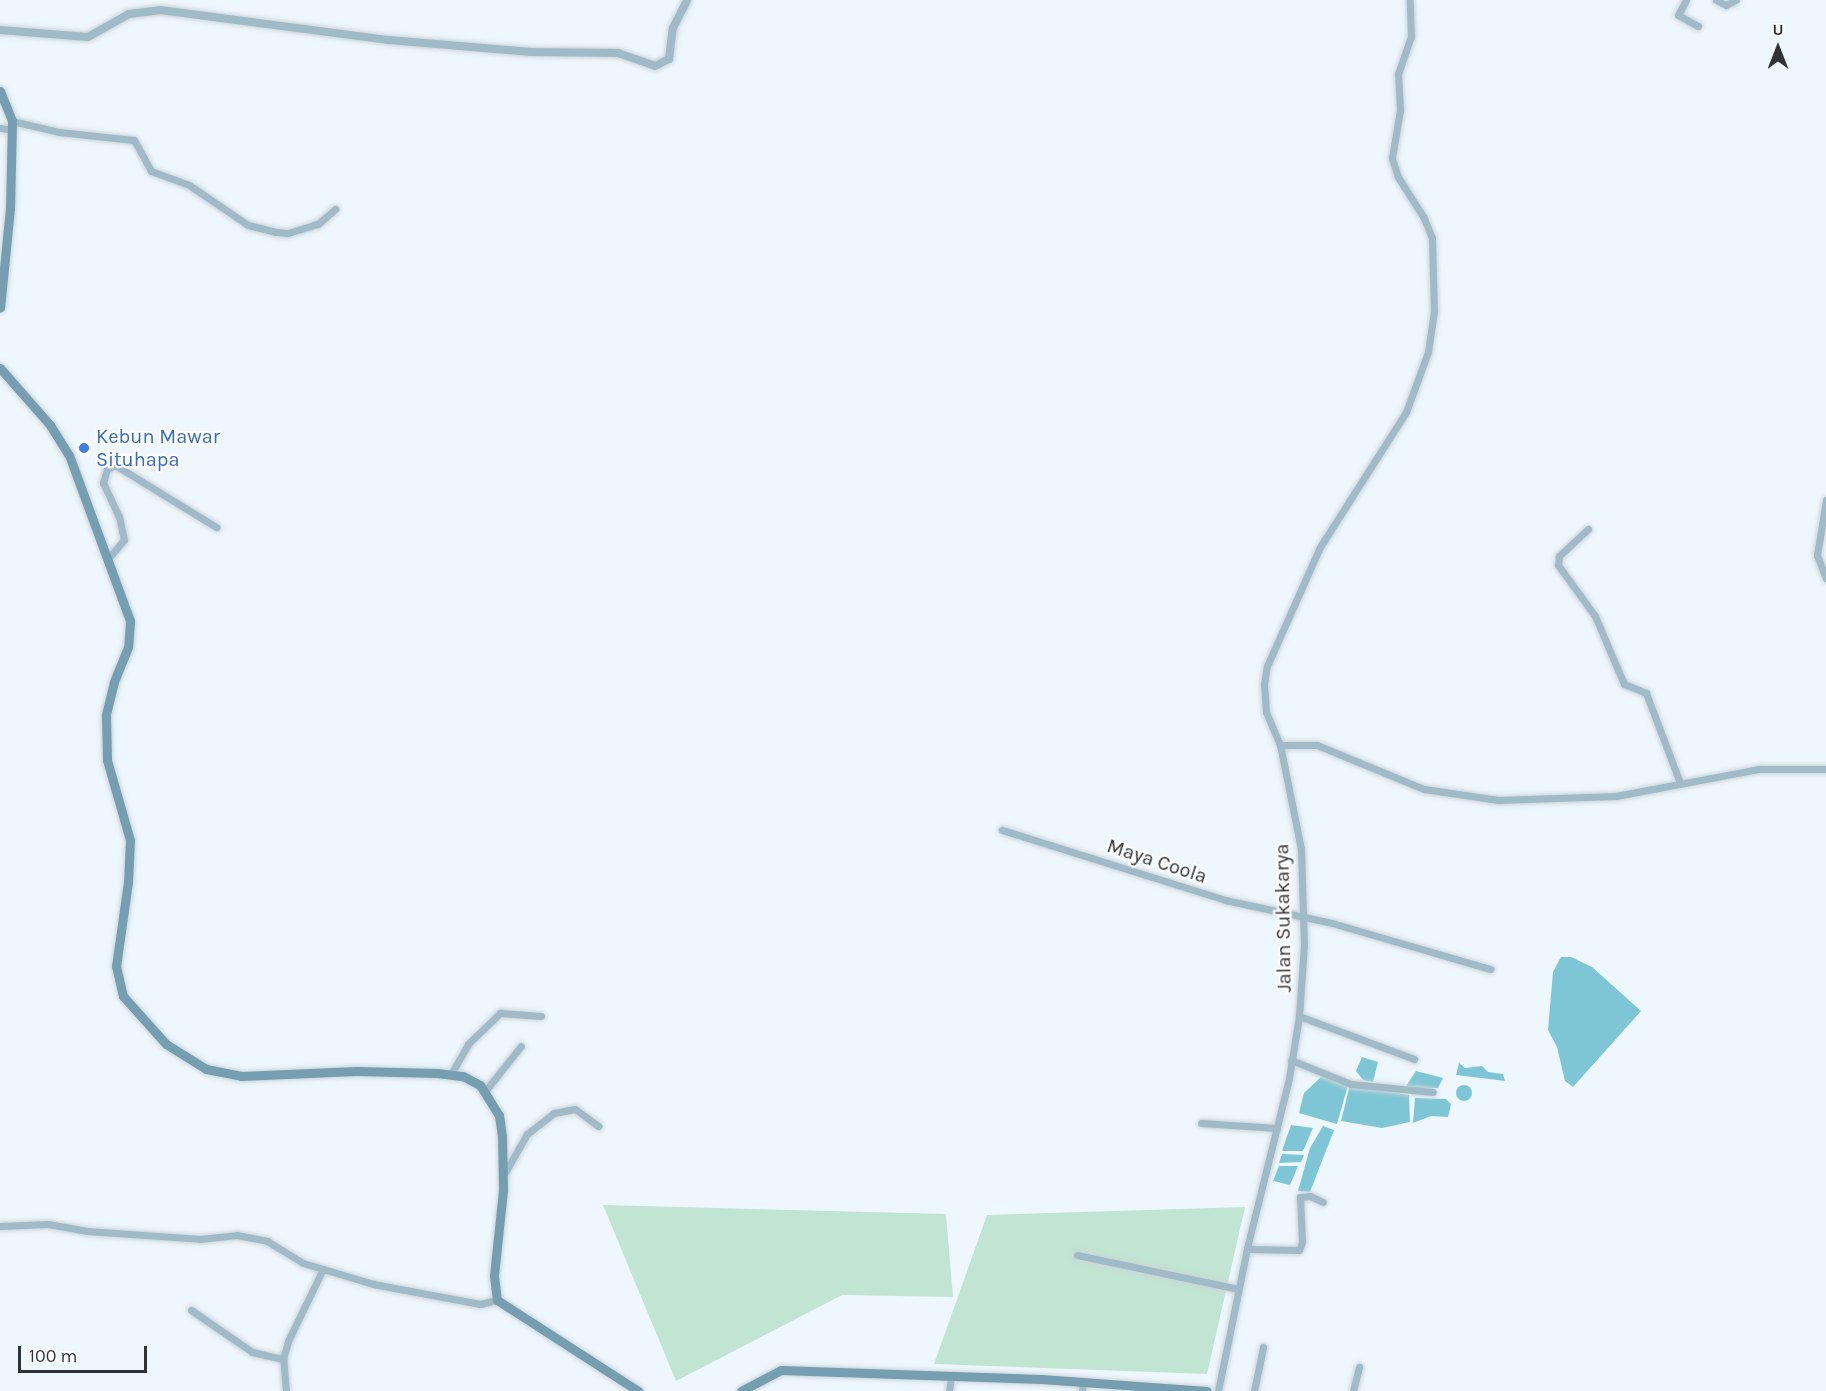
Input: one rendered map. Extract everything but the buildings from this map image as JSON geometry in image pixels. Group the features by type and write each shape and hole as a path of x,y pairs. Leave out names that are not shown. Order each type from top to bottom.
{"main road":[{"path":"0,91 12,125 10,208 0,308"},
{"path":"0,368 62,442 128,611 131,633 106,715 107,760 130,840 128,882 116,966 123,996 166,1044 206,1070 241,1076 356,1071 451,1074 486,1090 499,1115 502,1176 494,1276 497,1300 638,1391"},
{"path":"741,1391 781,1370 951,1376 1083,1386 1208,1391"}],"street":[{"path":"0,30 88,37 129,14 160,10 220,14 266,25 389,40 531,52 618,53 655,66 669,59 673,28 687,0"},
{"name":"Jalan Sukakarya","path":"1218,1391 1238,1289 1292,1060 1299,1016 1303,917 1301,849 1280,746 1266,712 1264,684 1268,666 1320,547 1406,412 1428,352 1434,302 1432,238 1424,218 1398,177 1392,158 1400,110 1398,74 1411,37 1410,0"},
{"path":"1686,0 1678,15 1698,26"},
{"path":"1716,0 1726,5 1736,0"},
{"path":"0,128 12,125 135,140 151,171 189,185 248,225 267,230 300,231 318,224 335,210"},
{"path":"107,560 124,540 119,517 103,483 107,469 115,465 216,527"},
{"path":"1826,500 1817,555 1826,578"},
{"path":"1588,528 1559,556 1558,565 1595,616 1623,684 1646,693 1680,783"},
{"path":"1280,746 1317,745 1412,785 1471,798 1606,797 1773,768 1826,769"},
{"name":"Maya Coola","path":"1002,830 1225,900 1303,917 1490,969"},
{"path":"451,1074 453,1064 468,1044 500,1013 541,1016"},
{"path":"1299,1016 1414,1059"},
{"path":"486,1090 521,1046"},
{"path":"1292,1060 1351,1084 1433,1092"},
{"path":"502,1176 527,1134 554,1113 575,1109 598,1126"},
{"path":"1201,1123 1277,1128"},
{"path":"1247,1249 1300,1249 1300,1197 1310,1196 1323,1202"},
{"path":"0,1226 42,1224 200,1239 237,1234 267,1241 303,1263 406,1292 480,1304 497,1300"},
{"path":"1077,1256 1238,1289"},
{"path":"286,1391 284,1359 297,1319 322,1269"},
{"path":"191,1310 252,1352 284,1359"},
{"path":"1254,1391 1263,1347"},
{"path":"1353,1391 1359,1367"},
{"path":"949,1391 951,1376"}],"green space":[{"path":"603,1205 946,1214 953,1297 842,1295 676,1381"},
{"path":"1245,1207 1207,1374 934,1364 987,1215"}],"water":[{"path":"1561,957 1571,957 1592,967 1641,1011 1573,1087 1565,1081 1557,1047 1548,1030 1553,972"},
{"path":"1362,1057 1378,1062 1373,1082 1363,1080 1356,1071"},
{"path":"1459,1063 1465,1068 1482,1066 1488,1072 1503,1074 1505,1081 1456,1075"},
{"path":"1416,1071 1443,1078 1438,1088 1405,1088"},
{"path":"1321,1077 1348,1085 1337,1124 1299,1113 1304,1093"},
{"path":"1350,1085 1409,1095 1410,1122 1382,1128 1341,1121"},
{"path":"1464,1085 1470,1087 1472,1093 1470,1099 1464,1101 1458,1099 1456,1093 1458,1087"},
{"path":"1415,1098 1446,1099 1451,1104 1448,1117 1431,1116 1413,1123"},
{"path":"1291,1125 1313,1128 1303,1151 1282,1151"},
{"path":"1323,1126 1334,1130 1310,1192 1298,1191 1310,1148"},
{"path":"1282,1154 1304,1155 1301,1162 1279,1163"},
{"path":"1279,1166 1298,1166 1290,1185 1273,1181"}],"place":[{"name":"Kebun Mawar Situhapa","path":"84,448"}]}
